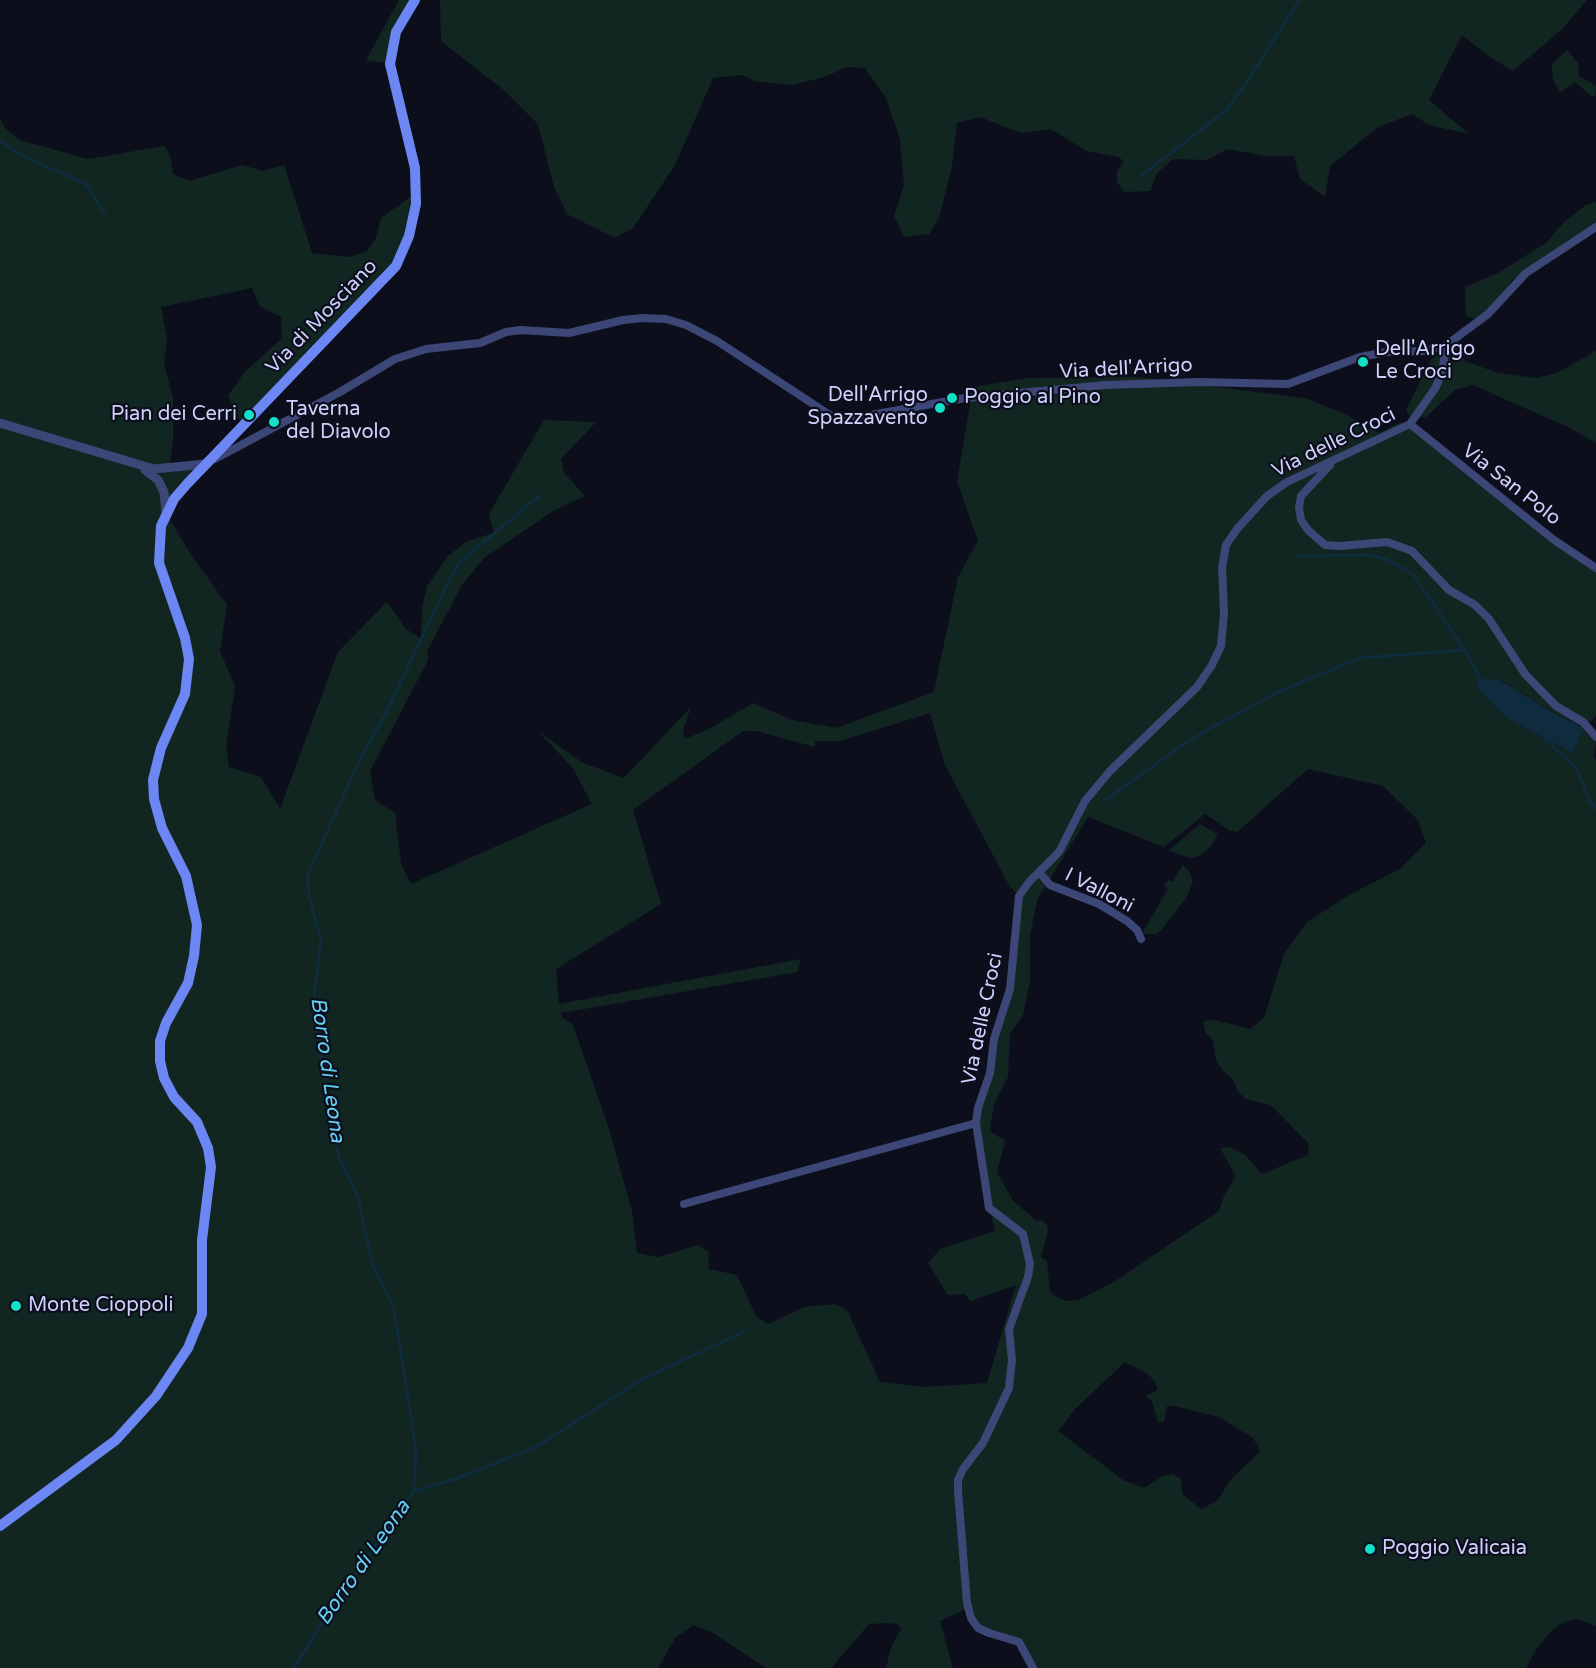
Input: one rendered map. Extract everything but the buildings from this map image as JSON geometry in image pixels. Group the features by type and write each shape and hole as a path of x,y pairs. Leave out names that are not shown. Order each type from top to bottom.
{"main road":[{"name":"Via di Mosciano","path":"166,513 174,499 206,464 384,282 396,266 409,236 416,204 415,168 390,64 396,32 415,0"},
{"path":"0,1526 116,1440 156,1396 188,1348 202,1314 202,1240 211,1167 208,1148 197,1122 174,1097 164,1078 160,1061 160,1041 166,1023 188,983 194,956 196,925 186,876 162,828 154,799 153,780 161,748 184,694 189,659 185,638 159,563 161,526 166,513"}],"street":[{"name":"Via dell'Arrigo","path":"206,464 340,392 394,359 426,349 480,343 506,332 521,330 569,333 623,320 666,319 686,325 717,341 836,419 849,419 965,398 1106,385 1198,382 1288,384 1360,357 1387,352 1424,351 1445,346 1488,314 1526,273 1596,227"},
{"name":"Via delle Croci","path":"1033,1668 1019,1642 978,1628 971,1618 967,1603 958,1480 963,1469 983,1443 1009,1388 1012,1360 1009,1329 1028,1277 1030,1264 1023,1234 989,1208 976,1123 978,1108 990,1073 994,1039 1010,989 1019,896 1029,882 1059,852 1084,801 1110,771 1197,687 1212,665 1221,646 1224,612 1222,568 1226,545 1237,529 1267,496 1280,487 1410,424 1436,387 1443,368 1445,346"},
{"path":"0,423 138,466 169,469 206,464"},
{"name":"Via San Polo","path":"1410,424 1554,540 1596,568"},
{"path":"1334,461 1301,496 1299,507 1301,520 1308,530 1325,545 1387,542 1412,552 1449,590 1475,605 1489,619 1525,674 1556,706 1583,722 1596,737"},
{"path":"138,466 158,480 164,492 166,513"},
{"name":"I Valloni","path":"1040,873 1050,885 1099,904 1127,921 1137,930 1141,939"},
{"path":"684,1204 976,1123"}],"green space":[{"path":"399,0 415,0 405,17 390,64 366,60"},
{"path":"440,0 1587,0 1562,29 1513,71 1490,57 1462,35 1429,100 1469,134 1429,125 1412,114 1378,127 1330,166 1325,197 1300,179 1294,156 1267,156 1228,149 1206,160 1173,159 1157,173 1150,191 1124,192 1117,182 1117,171 1124,161 1118,157 1086,151 1051,129 1021,133 980,117 957,123 952,166 939,218 929,234 904,237 894,216 904,185 900,139 886,98 865,68 847,67 824,77 792,85 754,81 742,75 713,78 675,165 633,228 615,238 567,214 554,187 538,124 505,91 441,41"},
{"path":"1567,50 1578,63 1579,76 1596,86 1595,97 1575,82 1560,92 1553,80 1552,64"},
{"path":"0,119 5,128 20,140 88,159 165,146 171,159 173,174 189,181 242,165 263,171 284,165 312,253 349,257 366,252 376,238 381,218 416,193 396,266 242,426 228,396 244,373 282,338 281,317 260,306 252,288 161,307 167,338 164,364 173,398 173,441 169,469 205,464 166,513 190,553 227,605 220,651 235,687 226,745 229,767 261,777 280,809 338,652 387,602 405,628 421,639 422,609 427,586 448,556 467,541 494,533 489,514 544,420 596,422 561,459 564,473 585,496 553,511 484,558 462,585 427,651 426,664 370,771 375,800 395,813 401,864 411,884 592,804 572,767 539,732 583,763 624,778 691,707 683,730 685,739 709,729 753,703 792,720 836,728 934,692 958,577 978,541 957,481 973,387 1028,378 1138,377 1304,398 1341,412 1379,433 1401,422 1410,424 1596,568 1596,715 1585,729 1596,743 1594,758 1596,760 1596,1626 1578,1619 1564,1622 1552,1630 1535,1651 1526,1668 1033,1668 1019,1642 978,1628 968,1608 940,1621 953,1668 886,1668 891,1648 901,1629 897,1624 886,1623 869,1624 831,1668 766,1668 712,1632 693,1625 675,1638 658,1668 0,1668","holes":["1501,680 1555,714 1582,727 1583,731 1572,753 1505,717 1477,687 1477,682","930,713 945,765 1009,885 1020,897 1011,990 993,1051 977,1123 987,1197 995,1231 940,1249 928,1263 948,1295 965,1294 970,1301 1016,1285 987,1383 925,1387 880,1382 847,1310 835,1304 804,1307 768,1324 756,1316 737,1275 709,1269 708,1252 698,1245 658,1257 637,1253 632,1211 608,1126 573,1025 562,1017 561,1013 797,972 801,959 559,1004 556,969 661,904 633,810 743,731 756,731 815,747 815,741 840,741","1308,769 1383,786 1418,820 1426,843 1400,869 1349,895 1307,922 1284,954 1264,1018 1250,1029 1214,1020 1203,1021 1205,1032 1213,1040 1216,1060 1224,1072 1233,1079 1238,1092 1246,1099 1271,1105 1309,1144 1308,1155 1262,1174 1245,1155 1230,1147 1220,1148 1236,1176 1224,1196 1219,1211 1117,1280 1079,1300 1067,1301 1050,1291 1047,1261 1041,1257 1048,1231 1047,1225 1042,1220 1037,1221 1013,1201 997,1172 1005,1141 990,1131 994,1104 1008,1077 1010,1034 1023,1015 1030,980 1030,935 1037,900 1088,817 1164,847 1205,814 1231,831 1237,832","1125,1362 1148,1374 1156,1383 1157,1390 1146,1396 1152,1401 1158,1423 1164,1422 1167,1406 1219,1417 1253,1438 1261,1451 1232,1478 1217,1501 1201,1509 1182,1494 1181,1479 1172,1474 1163,1476 1144,1488 1123,1480 1058,1431 1076,1408"]},
{"path":"1596,202 1596,225 1512,280 1492,309 1476,319 1466,316 1465,287 1500,272 1546,243 1564,222 1586,205"},
{"path":"1454,340 1465,361 1498,373 1536,378 1557,373 1596,351 1596,443 1570,428 1473,385 1455,390 1426,417 1413,419 1406,411 1430,361"},
{"path":"1200,824 1218,834 1211,846 1199,856 1189,858 1169,850"},
{"path":"1183,865 1189,871 1193,881 1187,897 1156,934 1142,934 1168,889 1164,886 1169,880 1172,882"}],"water":[{"path":"1483,679 1500,680 1555,714 1582,727 1583,731 1572,753 1505,717 1477,687 1477,682"}],"waterway":[{"path":"1141,176 1225,111 1245,85 1299,0"},
{"path":"0,141 21,155 86,184 105,214"},
{"name":"Borro di Leona","path":"294,1668 334,1604 414,1491 416,1450 394,1309 372,1263 358,1197 339,1158 331,1122 313,1006 321,939 309,897 308,874 360,759 386,713 450,578 460,562 539,496"},
{"path":"1297,556 1369,555 1386,559 1412,573 1465,650 1482,682"},
{"path":"1104,801 1191,739 1276,693 1360,658 1465,650"},
{"path":"1543,737 1576,768 1590,802 1596,808"},
{"path":"414,1491 458,1478 536,1447 641,1380 745,1331"}],"place":[{"name":"Dell'Arrigo Le Croci","path":"1363,362"},
{"name":"Poggio al Pino","path":"952,398"},
{"name":"Dell'Arrigo Spazzavento","path":"940,408"},
{"name":"Pian dei Cerri","path":"249,415"},
{"name":"Taverna del Diavolo","path":"274,422"},
{"name":"Monte Cioppoli","path":"16,1306"},
{"name":"Poggio Valicaia","path":"1370,1549"}]}
